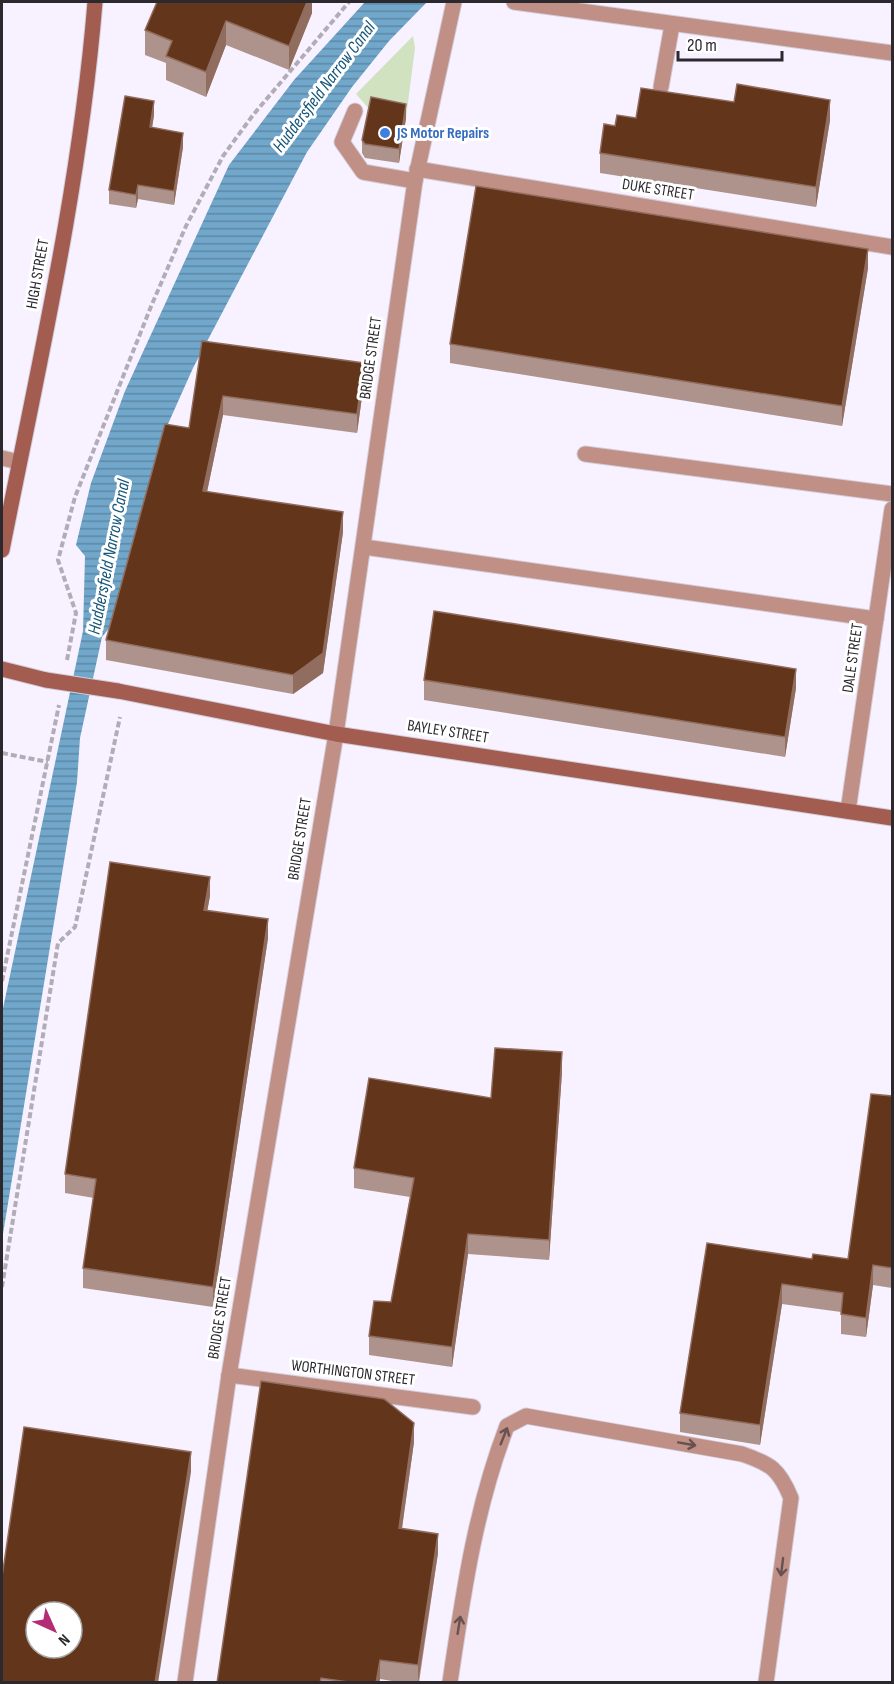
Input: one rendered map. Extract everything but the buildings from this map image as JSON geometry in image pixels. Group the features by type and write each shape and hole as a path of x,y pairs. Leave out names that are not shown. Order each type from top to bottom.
{"street":[{"name":"HIGH STREET","path":"2,550 7,495 19,462 56,279 88,91 95,2"},
{"name":"BRIDGE STREET","path":"185,1683 229,1375 336,734 416,175 454,2"},
{"path":"514,2 892,53"},
{"path":"661,87 672,25"},
{"name":"DUKE STREET","path":"355,111 342,142 363,172 416,175 892,246"},
{"path":"585,454 892,494"},
{"path":"2,458 19,462"},
{"name":"DALE STREET","path":"848,812 892,509"},
{"path":"364,547 876,619"},
{"name":"BAYLEY STREET","path":"2,669 46,680 122,692 336,734 892,818"},
{"name":"WORTHINGTON STREET","path":"229,1375 473,1407"},
{"path":"450,1683 471,1544 494,1461 507,1426 526,1416 742,1454 765,1462 782,1476 791,1498 766,1683"}],"path":[{"path":"65,670 76,613 58,560 75,497 152,304 186,226 223,156 253,115 349,2"},
{"path":"2,1287 58,944 75,927 122,692"},
{"path":"2,981 61,693"},
{"path":"2,753 48,762"}],"green space":[{"path":"413,36 415,48 406,118 371,111 356,94"}],"water":[{"name":"Huddersfield Narrow Canal","path":"365,2 427,2 389,41 352,87 307,152 193,368 168,424 110,627 102,637 80,738 77,782 2,1240 2,1013 83,631 85,556 76,545 91,483 125,391 229,165 294,80"}],"place":[{"name":"JS Motor Repairs","path":"385,133"}]}
